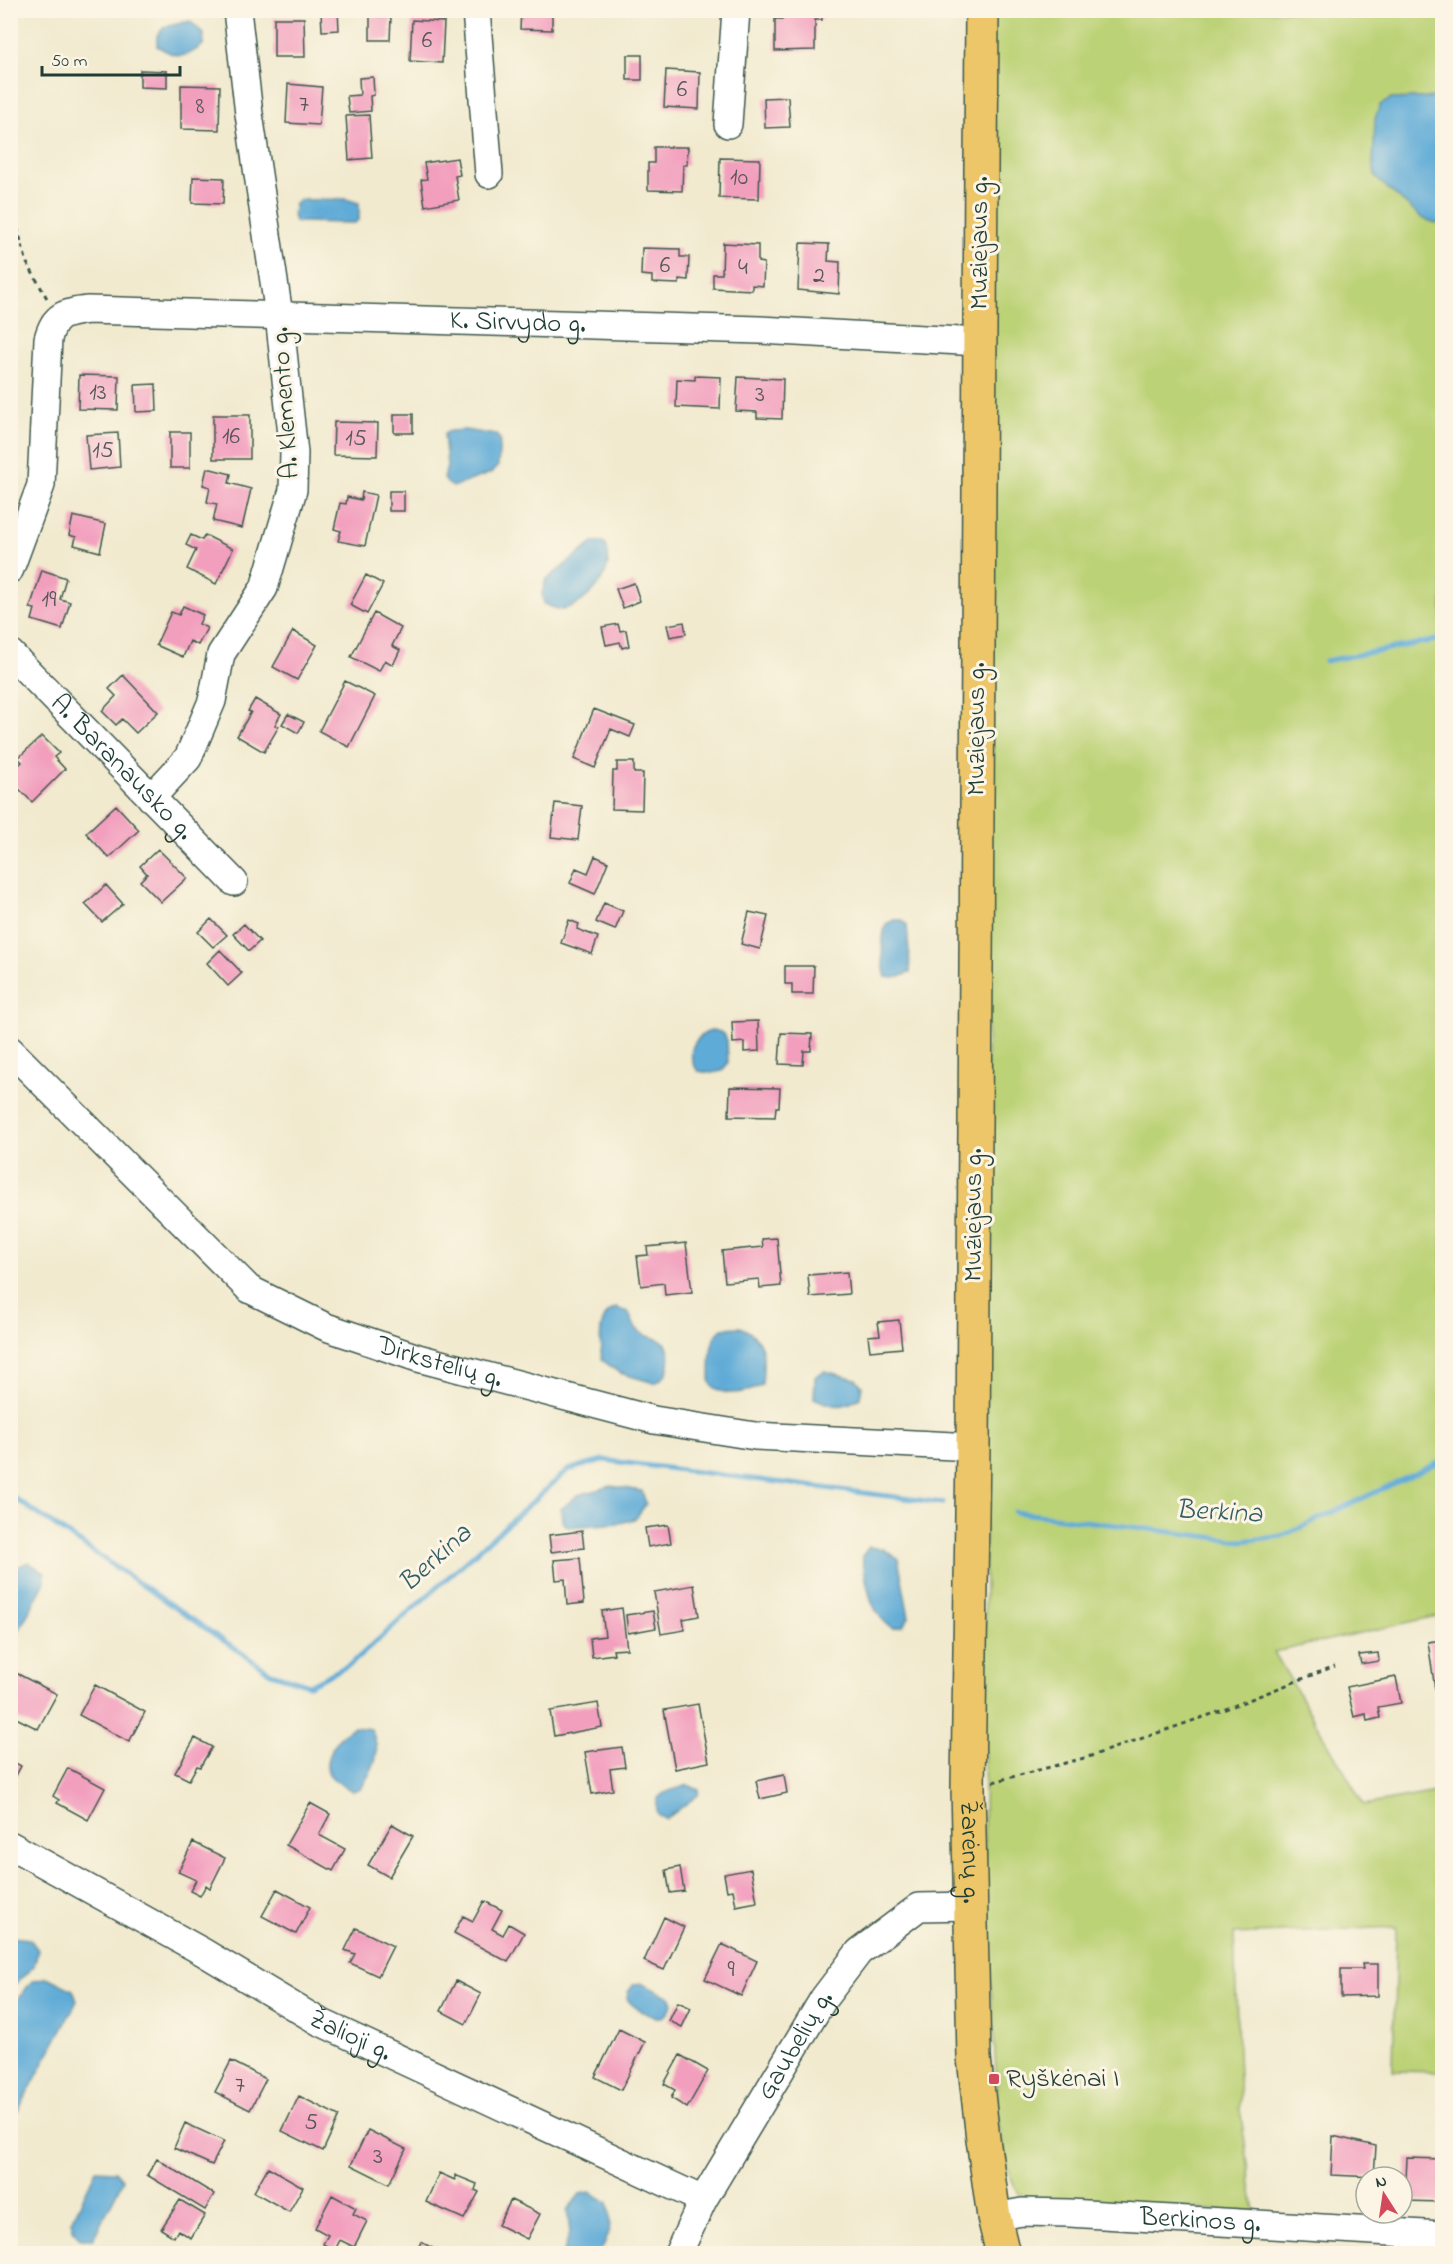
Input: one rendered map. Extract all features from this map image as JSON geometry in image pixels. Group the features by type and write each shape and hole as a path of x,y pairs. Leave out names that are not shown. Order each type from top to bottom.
{"main road":[{"name":"Muziejaus g.","path":"973,1448 982,10"},
{"name":"Žarėnų g.","path":"973,1448 968,1786 975,2058 994,2217 1003,2253"}],"street":[{"name":"A. Klemento g.","path":"151,798 188,758 212,701 221,654 264,588 293,490 294,453 279,315 249,114 237,10"},
{"path":"476,10 489,174"},
{"path":"728,124 736,10"},
{"name":"K. Sirvydo g.","path":"58,317 88,310 279,315 760,330 979,342"},
{"path":"10,569 41,485 48,339 51,327 58,317"},
{"name":"A. Baranausko g.","path":"10,653 234,882"},
{"name":"Dirkstelių g.","path":"10,1050 249,1289 326,1327 418,1358 654,1420 755,1436 973,1448"},
{"name":"Žalioji g.","path":"10,1845 203,1952 318,2020 704,2200"},
{"name":"Gaubelių g.","path":"678,2253 704,2200 824,1998 859,1952 920,1907 971,1906"},
{"name":"Berkinos g.","path":"994,2217 1022,2212 1069,2212 1443,2235"}],"path":[{"path":"10,202 27,263 58,317"},
{"path":"968,1786 1010,1779 1088,1757 1218,1712 1335,1666"}],"green space":[{"path":"991,11 1442,11 1442,97 1391,99 1374,153 1373,165 1436,223 1442,221 1442,1615 1274,1652 1364,1805 1442,1791 1442,2072 1393,2071 1396,1927 1234,1934 1240,2109 1255,2212 1035,2200 1018,2194 1008,2171 999,2125 984,1865"}],"water":[{"path":"190,21 204,34 203,45 191,53 180,56 157,46 157,36 164,27"},
{"path":"1442,97 1442,221 1436,223 1422,218 1376,178 1373,165 1375,119 1380,105 1391,99"},
{"path":"346,199 359,203 359,219 355,223 295,222 293,214 295,204 300,200"},
{"path":"465,430 496,435 500,439 498,466 491,473 453,487 444,478 447,466 444,434 450,431"},
{"path":"594,542 603,542 608,552 608,564 597,586 588,596 568,608 558,609 544,604 542,593 546,580"},
{"path":"894,920 902,920 907,925 910,972 892,978 886,977 882,951 886,924"},
{"path":"714,1030 723,1033 727,1040 728,1063 722,1071 711,1073 698,1071 692,1058 693,1046 701,1036"},
{"path":"616,1308 628,1312 642,1333 659,1340 668,1347 667,1371 654,1383 620,1373 602,1360 600,1343 602,1324 608,1313"},
{"path":"740,1327 756,1337 760,1344 763,1358 762,1385 742,1392 727,1393 720,1391 710,1382 712,1347 721,1330"},
{"path":"824,1371 856,1379 862,1386 860,1398 837,1406 814,1398 815,1377"},
{"path":"611,1486 642,1491 646,1504 635,1519 620,1523 568,1527 562,1521 561,1509 578,1495"},
{"path":"869,1547 883,1549 898,1558 909,1617 903,1626 893,1628 878,1614 874,1606 867,1587 862,1556"},
{"path":"28,1562 45,1573 45,1582 11,1646 11,1583 19,1566"},
{"path":"354,1727 371,1729 377,1753 373,1767 361,1789 352,1791 333,1779 327,1767 333,1747"},
{"path":"688,1785 699,1790 698,1795 666,1819 658,1815 656,1807 659,1797 668,1791"},
{"path":"11,1937 30,1939 38,1950 34,1966 11,1988"},
{"path":"47,1977 73,1990 77,2001 11,2124 11,2008 32,1981"},
{"path":"641,1983 670,1997 673,2003 666,2015 651,2016 639,2010 627,1999 628,1992 634,1984"},
{"path":"96,2170 115,2171 123,2180 93,2239 80,2239 72,2230 72,2221"},
{"path":"589,2192 608,2202 610,2222 603,2246 600,2253 563,2253 570,2233 567,2210 580,2194"}],"building":[{"path":"338,10 339,30 322,31 321,11"},
{"path":"521,10 552,10 552,30 520,29"},
{"path":"782,10 821,10 822,20 815,20 815,50 775,51 775,19 782,19"},
{"path":"370,16 391,17 390,40 370,40"},
{"path":"274,18 304,18 305,57 274,57"},
{"path":"412,20 444,22 442,63 410,61"},
{"path":"627,55 642,55 642,80 627,80"},
{"path":"140,70 167,71 167,88 140,87"},
{"path":"666,70 700,72 699,109 664,107"},
{"path":"373,77 374,95 370,96 371,111 349,113 347,96 360,95 359,78"},
{"path":"288,84 322,87 319,125 286,123"},
{"path":"181,85 220,86 219,130 181,129"},
{"path":"788,97 790,127 765,128 764,98"},
{"path":"369,115 372,158 349,160 346,116"},
{"path":"654,147 688,147 687,165 683,165 682,191 648,190 648,163 654,163"},
{"path":"457,158 460,175 455,176 459,200 425,206 421,180 427,179 424,163"},
{"path":"720,158 760,159 759,199 719,198"},
{"path":"193,177 224,178 223,204 192,203"},
{"path":"723,243 758,245 758,262 764,263 763,286 752,285 752,290 713,288 713,274 722,274"},
{"path":"800,243 829,244 828,261 840,262 839,294 798,290"},
{"path":"642,248 680,249 680,257 689,257 688,280 679,279 679,284 652,283 652,276 641,275"},
{"path":"79,375 119,376 118,410 78,409"},
{"path":"695,376 721,377 720,409 676,407 677,379 695,380"},
{"path":"738,377 783,379 782,419 757,418 757,412 736,411"},
{"path":"156,384 157,411 136,412 135,385"},
{"path":"10,402 14,402 14,423 10,423"},
{"path":"394,414 413,414 413,433 394,433"},
{"path":"213,415 250,415 250,459 213,459"},
{"path":"334,422 378,423 377,456 333,455"},
{"path":"170,432 190,432 190,468 170,468"},
{"path":"118,433 120,467 89,470 86,435"},
{"path":"207,468 231,474 229,483 251,489 242,528 213,521 217,504 207,502 210,487 203,485"},
{"path":"389,491 404,491 404,511 389,511"},
{"path":"362,492 376,495 365,546 338,541 341,531 334,529 340,503 346,504 347,497 361,500"},
{"path":"73,516 106,524 100,552 74,545 76,537 69,535"},
{"path":"191,535 202,540 205,535 233,549 216,584 187,569 196,550 186,545"},
{"path":"42,570 66,578 60,599 70,602 62,629 32,620 35,609 30,608"},
{"path":"366,575 383,584 367,614 350,605"},
{"path":"634,583 640,601 623,608 616,589"},
{"path":"183,606 203,615 199,624 207,628 198,645 190,641 183,657 156,645 171,612 179,615"},
{"path":"374,613 401,628 392,646 400,650 393,665 385,660 379,671 351,657"},
{"path":"684,622 686,634 670,637 667,625"},
{"path":"618,624 620,631 626,630 629,646 622,648 620,642 606,645 602,627"},
{"path":"293,631 317,645 297,680 273,667"},
{"path":"123,675 158,712 136,733 122,719 116,725 102,711 116,696 109,689"},
{"path":"345,681 375,696 349,747 319,731"},
{"path":"255,699 281,714 275,725 279,726 264,752 237,736 251,712 248,711"},
{"path":"594,709 635,725 630,737 611,729 595,768 574,759"},
{"path":"288,714 304,722 298,733 282,724"},
{"path":"42,736 59,753 54,757 65,769 32,802 10,780 10,773 22,762 18,758"},
{"path":"617,762 634,762 634,773 643,773 642,810 612,809 613,771 617,771"},
{"path":"555,803 582,806 578,840 551,837"},
{"path":"116,805 139,830 109,858 86,833"},
{"path":"158,849 187,878 161,902 140,881 147,874 140,866"},
{"path":"595,856 608,862 595,894 570,883 576,868 588,873"},
{"path":"106,885 123,904 102,922 85,904"},
{"path":"604,903 623,911 615,930 596,922"},
{"path":"749,912 768,916 760,949 741,944"},
{"path":"211,919 227,935 213,947 198,932"},
{"path":"569,920 579,924 577,929 598,937 592,954 561,943"},
{"path":"244,924 260,941 249,951 233,934"},
{"path":"220,950 242,973 228,986 207,963"},
{"path":"785,966 814,966 813,994 792,994 792,984 785,984"},
{"path":"758,1021 759,1051 744,1052 744,1042 733,1043 732,1022"},
{"path":"781,1033 812,1034 811,1051 804,1051 803,1065 779,1064"},
{"path":"730,1087 780,1088 779,1107 776,1107 775,1117 729,1116"},
{"path":"777,1238 781,1286 760,1288 759,1279 725,1282 722,1251 763,1247 762,1239"},
{"path":"686,1243 692,1292 665,1295 664,1283 641,1286 637,1256 648,1255 647,1247"},
{"path":"847,1272 849,1294 810,1297 808,1275"},
{"path":"899,1320 902,1348 870,1351 868,1336 880,1335 878,1322"},
{"path":"668,1525 671,1543 648,1547 645,1528"},
{"path":"582,1531 584,1548 551,1552 549,1535"},
{"path":"580,1558 584,1603 567,1605 565,1579 556,1580 554,1560"},
{"path":"694,1585 699,1616 683,1619 685,1630 661,1634 654,1592"},
{"path":"622,1608 627,1649 613,1650 614,1654 592,1657 590,1638 605,1636 602,1611"},
{"path":"653,1611 656,1628 628,1633 626,1615"},
{"path":"1442,1640 1442,1695 1436,1696 1428,1642"},
{"path":"1378,1653 1379,1661 1361,1664 1359,1655"},
{"path":"14,1672 57,1694 38,1729 10,1715 10,1679"},
{"path":"1396,1677 1401,1703 1378,1707 1380,1718 1367,1721 1366,1714 1354,1717 1347,1687"},
{"path":"95,1685 145,1712 129,1742 79,1715"},
{"path":"598,1703 602,1727 554,1736 550,1711"},
{"path":"698,1704 709,1762 675,1769 664,1710"},
{"path":"195,1738 212,1747 189,1780 175,1773"},
{"path":"622,1747 625,1767 610,1769 613,1790 592,1794 585,1752"},
{"path":"10,1760 21,1766 10,1787"},
{"path":"68,1768 105,1788 88,1820 57,1803 59,1800 53,1796"},
{"path":"784,1775 787,1793 760,1799 756,1781"},
{"path":"310,1803 330,1814 319,1835 345,1849 333,1871 286,1845"},
{"path":"392,1824 413,1836 389,1877 368,1865"},
{"path":"193,1842 225,1858 210,1888 206,1885 200,1896 190,1891 196,1880 178,1872"},
{"path":"680,1867 684,1891 670,1893 666,1870"},
{"path":"751,1869 757,1902 736,1906 733,1890 727,1891 724,1874"},
{"path":"277,1889 310,1907 296,1934 262,1916"},
{"path":"484,1901 502,1910 492,1929 503,1935 509,1924 524,1933 508,1962 454,1933 463,1916 473,1921"},
{"path":"664,1917 684,1927 664,1970 644,1961"},
{"path":"356,1928 393,1946 378,1976 350,1963 355,1954 345,1950"},
{"path":"722,1944 757,1961 741,1996 705,1979"},
{"path":"1362,1964 1378,1964 1378,1996 1341,1997 1341,1969 1363,1969"},
{"path":"456,1981 481,1994 466,2024 441,2011"},
{"path":"678,2002 691,2008 682,2027 669,2021"},
{"path":"619,2029 645,2042 621,2090 595,2077"},
{"path":"680,2055 708,2071 687,2108 671,2098 675,2090 664,2084"},
{"path":"231,2061 266,2079 250,2110 215,2092"},
{"path":"299,2096 339,2116 323,2151 282,2131"},
{"path":"185,2123 224,2141 212,2165 174,2148"},
{"path":"368,2130 406,2149 389,2184 351,2165"},
{"path":"1333,2136 1376,2146 1375,2165 1354,2165 1354,2176 1331,2175"},
{"path":"1407,2158 1442,2159 1442,2202 1414,2201 1414,2165 1407,2165"},
{"path":"157,2159 214,2194 205,2210 147,2175"},
{"path":"268,2167 303,2187 289,2212 254,2192"},
{"path":"439,2173 455,2180 455,2175 477,2184 475,2190 479,2192 464,2219 426,2202"},
{"path":"332,2195 356,2208 353,2214 367,2221 354,2247 340,2240 335,2250 323,2244 328,2235 315,2228"},
{"path":"180,2200 205,2215 191,2238 178,2230 174,2237 161,2229"},
{"path":"511,2200 540,2214 527,2239 498,2225"},
{"path":"421,2242 444,2254 415,2254"}],"waterway":[{"path":"1325,661 1442,639"},
{"name":"Berkina","path":"10,1495 271,1673 309,1685 351,1664 568,1470 603,1460 943,1503"},
{"name":"Berkina","path":"1014,1512 1242,1541 1282,1536 1442,1461"}],"place":[{"name":"Ryškėnai I","path":"994,2079"}]}
